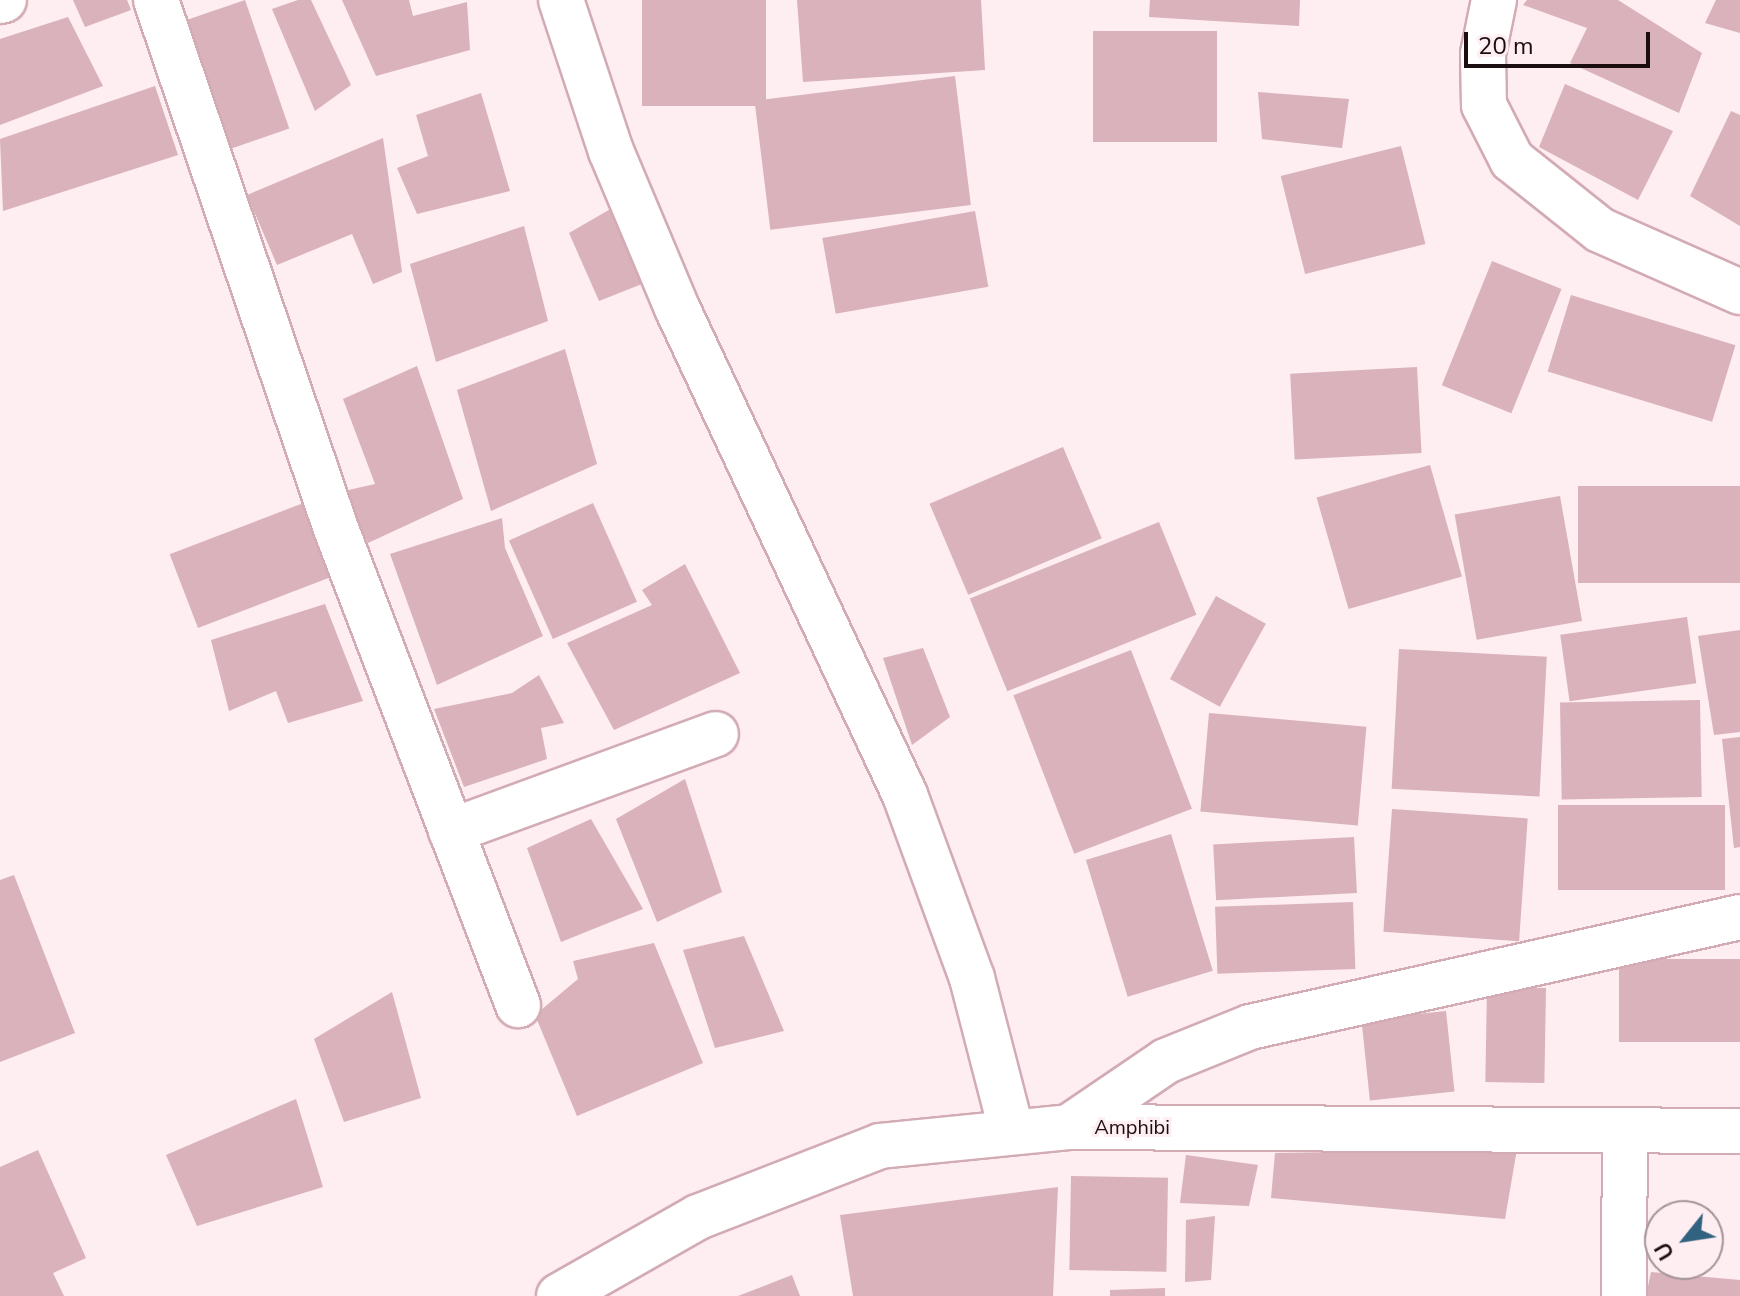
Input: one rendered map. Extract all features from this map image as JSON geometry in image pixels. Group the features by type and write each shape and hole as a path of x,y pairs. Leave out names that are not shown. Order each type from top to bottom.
{"street":[{"path":"156,0 335,526 518,1005"},
{"path":"561,0 611,151 677,308 905,795 972,978 1011,1129"},
{"path":"1494,0 1483,54 1484,105 1512,160 1600,230 1740,292"},
{"path":"451,831 716,734"},
{"path":"1069,1127 1166,1061 1250,1027 1740,917"},
{"name":"Amphibi","path":"559,1296 698,1217 880,1146 1011,1129 1069,1127 1740,1131"},
{"path":"1624,1296 1625,1130"}],"building":[{"path":"73,0 127,0 131,10 85,27"},
{"path":"245,0 289,129 229,149 184,21"},
{"path":"298,0 311,0 351,85 315,111 272,9"},
{"path":"342,0 409,0 413,16 467,2 470,50 376,76"},
{"path":"642,0 766,0 766,106 642,106"},
{"path":"797,0 981,0 985,70 803,82"},
{"path":"1150,0 1300,0 1299,26 1149,17"},
{"path":"1527,0 1618,0 1702,53 1679,113 1570,63 1587,28 1523,5"},
{"path":"1716,0 1740,0 1740,33 1705,23"},
{"path":"68,17 103,86 0,125 0,39"},
{"path":"1093,31 1217,31 1217,142 1093,142"},
{"path":"955,76 971,205 770,230 755,101"},
{"path":"1565,84 1673,131 1638,200 1539,147"},
{"path":"155,86 178,155 3,211 0,139"},
{"path":"1258,92 1349,99 1342,148 1262,139"},
{"path":"481,93 510,191 417,214 397,168 428,156 416,115"},
{"path":"1731,111 1740,115 1740,226 1690,196"},
{"path":"383,138 402,272 373,284 352,234 277,265 247,195"},
{"path":"1401,146 1425,244 1305,274 1281,176"},
{"path":"614,207 652,280 599,301 569,233"},
{"path":"975,211 988,287 836,314 822,238"},
{"path":"524,226 548,321 436,362 410,264"},
{"path":"1492,261 1562,289 1511,413 1442,385"},
{"path":"1571,295 1735,345 1712,422 1548,372"},
{"path":"565,349 597,464 491,511 457,390"},
{"path":"417,366 463,499 368,543 344,491 375,484 343,399"},
{"path":"1417,367 1422,453 1295,460 1290,374"},
{"path":"1063,447 1102,538 968,595 930,504"},
{"path":"1430,465 1462,577 1349,609 1317,498"},
{"path":"1578,486 1740,486 1740,583 1578,583"},
{"path":"1560,496 1582,621 1477,640 1455,515"},
{"path":"306,502 334,576 198,628 170,554"},
{"path":"593,503 637,602 553,639 509,540"},
{"path":"502,518 505,548 543,636 437,685 390,554"},
{"path":"1159,522 1196,615 1007,691 970,598"},
{"path":"685,564 740,673 614,730 567,643 652,605 642,590"},
{"path":"1216,596 1266,624 1220,707 1170,679"},
{"path":"325,604 363,701 288,723 276,691 229,711 211,640"},
{"path":"1687,617 1696,683 1570,701 1560,635"},
{"path":"1740,630 1740,732 1714,735 1698,636"},
{"path":"923,648 950,717 912,745 883,658"},
{"path":"1399,649 1547,657 1539,797 1392,789"},
{"path":"1131,650 1192,809 1074,854 1013,695"},
{"path":"539,675 564,723 541,728 547,759 464,787 434,709 512,693"},
{"path":"1700,700 1702,797 1562,799 1560,702"},
{"path":"1209,713 1366,727 1358,825 1200,812"},
{"path":"1740,737 1740,847 1734,848 1722,739"},
{"path":"685,779 722,892 657,922 616,819"},
{"path":"1558,805 1725,805 1725,890 1558,890"},
{"path":"1392,809 1528,818 1519,941 1383,932"},
{"path":"591,819 643,909 561,942 527,848"},
{"path":"1171,834 1213,971 1128,997 1086,860"},
{"path":"1354,837 1357,893 1216,900 1213,844"},
{"path":"14,875 75,1033 0,1062 0,880"},
{"path":"1353,902 1355,969 1217,974 1215,907"},
{"path":"744,936 784,1031 715,1048 683,950"},
{"path":"654,943 703,1063 577,1116 535,1015 578,979 573,961"},
{"path":"1619,959 1740,959 1740,1042 1619,1042"},
{"path":"1487,987 1546,988 1544,1083 1485,1082"},
{"path":"392,992 421,1098 344,1122 314,1039"},
{"path":"1446,1011 1454,1092 1370,1100 1361,1020"},
{"path":"296,1099 323,1187 197,1226 166,1155"},
{"path":"1517,1149 1505,1219 1271,1198 1275,1153"},
{"path":"38,1150 86,1258 53,1273 64,1296 0,1296 0,1167"},
{"path":"1186,1155 1258,1165 1249,1206 1180,1203"},
{"path":"1071,1176 1168,1178 1166,1272 1069,1270"},
{"path":"1058,1187 1053,1296 853,1296 840,1215"},
{"path":"1215,1216 1211,1280 1185,1282 1186,1220"},
{"path":"792,1275 800,1296 738,1296"},
{"path":"1649,1280 1740,1280 1740,1296 1646,1296"},
{"path":"1165,1288 1165,1296 1110,1296 1110,1290"}]}
